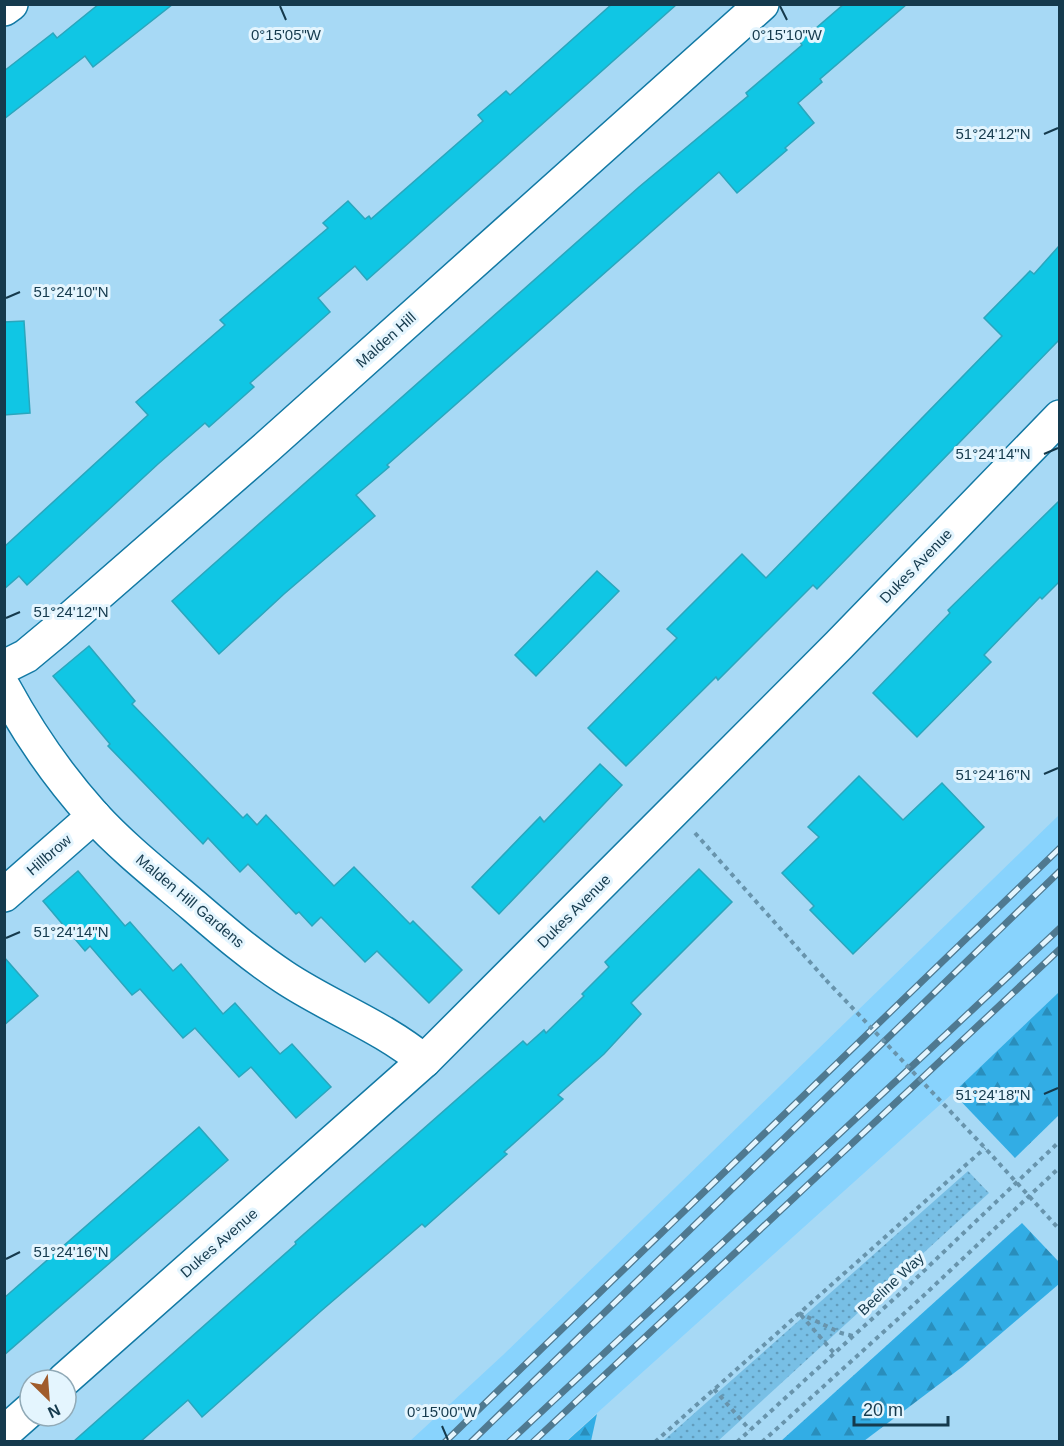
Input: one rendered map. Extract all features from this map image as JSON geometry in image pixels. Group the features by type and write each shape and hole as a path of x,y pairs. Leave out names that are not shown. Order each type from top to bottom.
{"street":[{"path":"4,9 11,4"},
{"name":"Malden Hill","path":"4,667 26,656 100,593 762,4"},
{"name":"Dukes Avenue","path":"78,1368 423,1061 675,812 923,560 1059,417"},
{"name":"Malden Hill Gardens","path":"4,688 47,758 94,816 168,884 247,950 314,995 407,1047 423,1061"},
{"name":"Hillbrow","path":"4,895 94,816"},
{"path":"4,1433 18,1421"}],"path":[{"path":"675,812 826,980 1059,1230"},
{"name":"Beeline Way","path":"737,1442 1059,1141"},
{"path":"655,1442 985,1149"},
{"path":"762,1442 920,1299 1059,1167"},
{"path":"799,1313 853,1336"},
{"path":"799,1313 834,1353"},
{"path":"714,1389 750,1430"}],"shaded area":[{"path":"1059,815 1059,992 953,1093 566,1441 410,1441 503,1355"},
{"path":"968,1171 989,1193 718,1441 663,1441"}],"green space":[{"path":"1059,992 1059,1115 1015,1158 953,1093"},
{"path":"1022,1223 1059,1262 1059,1284 962,1367 864,1441 781,1441"},
{"path":"597,1414 591,1441 567,1441"}],"building":[{"path":"99,4 173,4 93,67 85,56 4,119 4,71 53,33 57,38"},
{"path":"612,4 677,4 367,280 355,266 318,298 330,312 250,383 254,387 209,427 205,423 27,585 19,576 4,589 4,547 148,415 136,402 225,325 220,320 328,228 323,223 348,201 365,219 369,216 371,219 483,121 478,115 506,91 510,95"},
{"path":"844,4 907,4 820,79 822,82 798,103 814,123 785,148 787,150 737,193 719,172 387,465 389,467 356,495 375,516 284,594 219,654 172,601 639,187 748,96 746,93 802,45 800,42"},
{"path":"1059,246 1059,340 817,589 813,585 718,680 716,677 626,766 588,728 677,638 667,629 742,554 766,578 1002,336 984,318 1030,271 1034,274"},
{"path":"24,321 30,413 4,415 4,322"},
{"path":"1059,501 1059,582 1042,599 1040,597 984,655 991,662 917,737 873,693 950,613 948,610"},
{"path":"597,571 619,591 536,676 515,655"},
{"path":"89,646 135,701 132,704 243,818 247,814 257,825 266,815 334,886 354,867 410,924 413,921 462,970 429,1003 377,951 365,962 321,917 312,926 299,912 296,914 248,864 240,872 208,838 203,844 108,746 110,744 53,676"},
{"path":"600,764 622,785 499,914 472,887 540,817 544,822"},
{"path":"859,776 903,820 942,783 984,827 853,954 810,910 814,906 782,873 819,837 808,827"},
{"path":"699,869 732,902 631,1003 641,1014 604,1054 558,1095 563,1099 504,1152 507,1154 425,1227 422,1224 321,1311 202,1417 188,1400 140,1442 73,1442 523,1041 527,1045 544,1030 546,1033 584,996 582,994 609,967 605,962"},
{"path":"78,871 125,926 130,922 173,971 181,964 223,1014 235,1003 280,1054 292,1044 331,1087 296,1118 251,1067 239,1077 195,1028 183,1038 140,989 132,995 90,946 85,951 43,901"},
{"path":"4,957 38,996 4,1025"},
{"path":"199,1127 228,1160 4,1355 4,1298"}],"railway":[{"path":"445,1442 1060,848"},
{"path":"471,1442 1060,871"},
{"path":"509,1442 1060,928"},
{"path":"533,1442 1060,949"}]}
